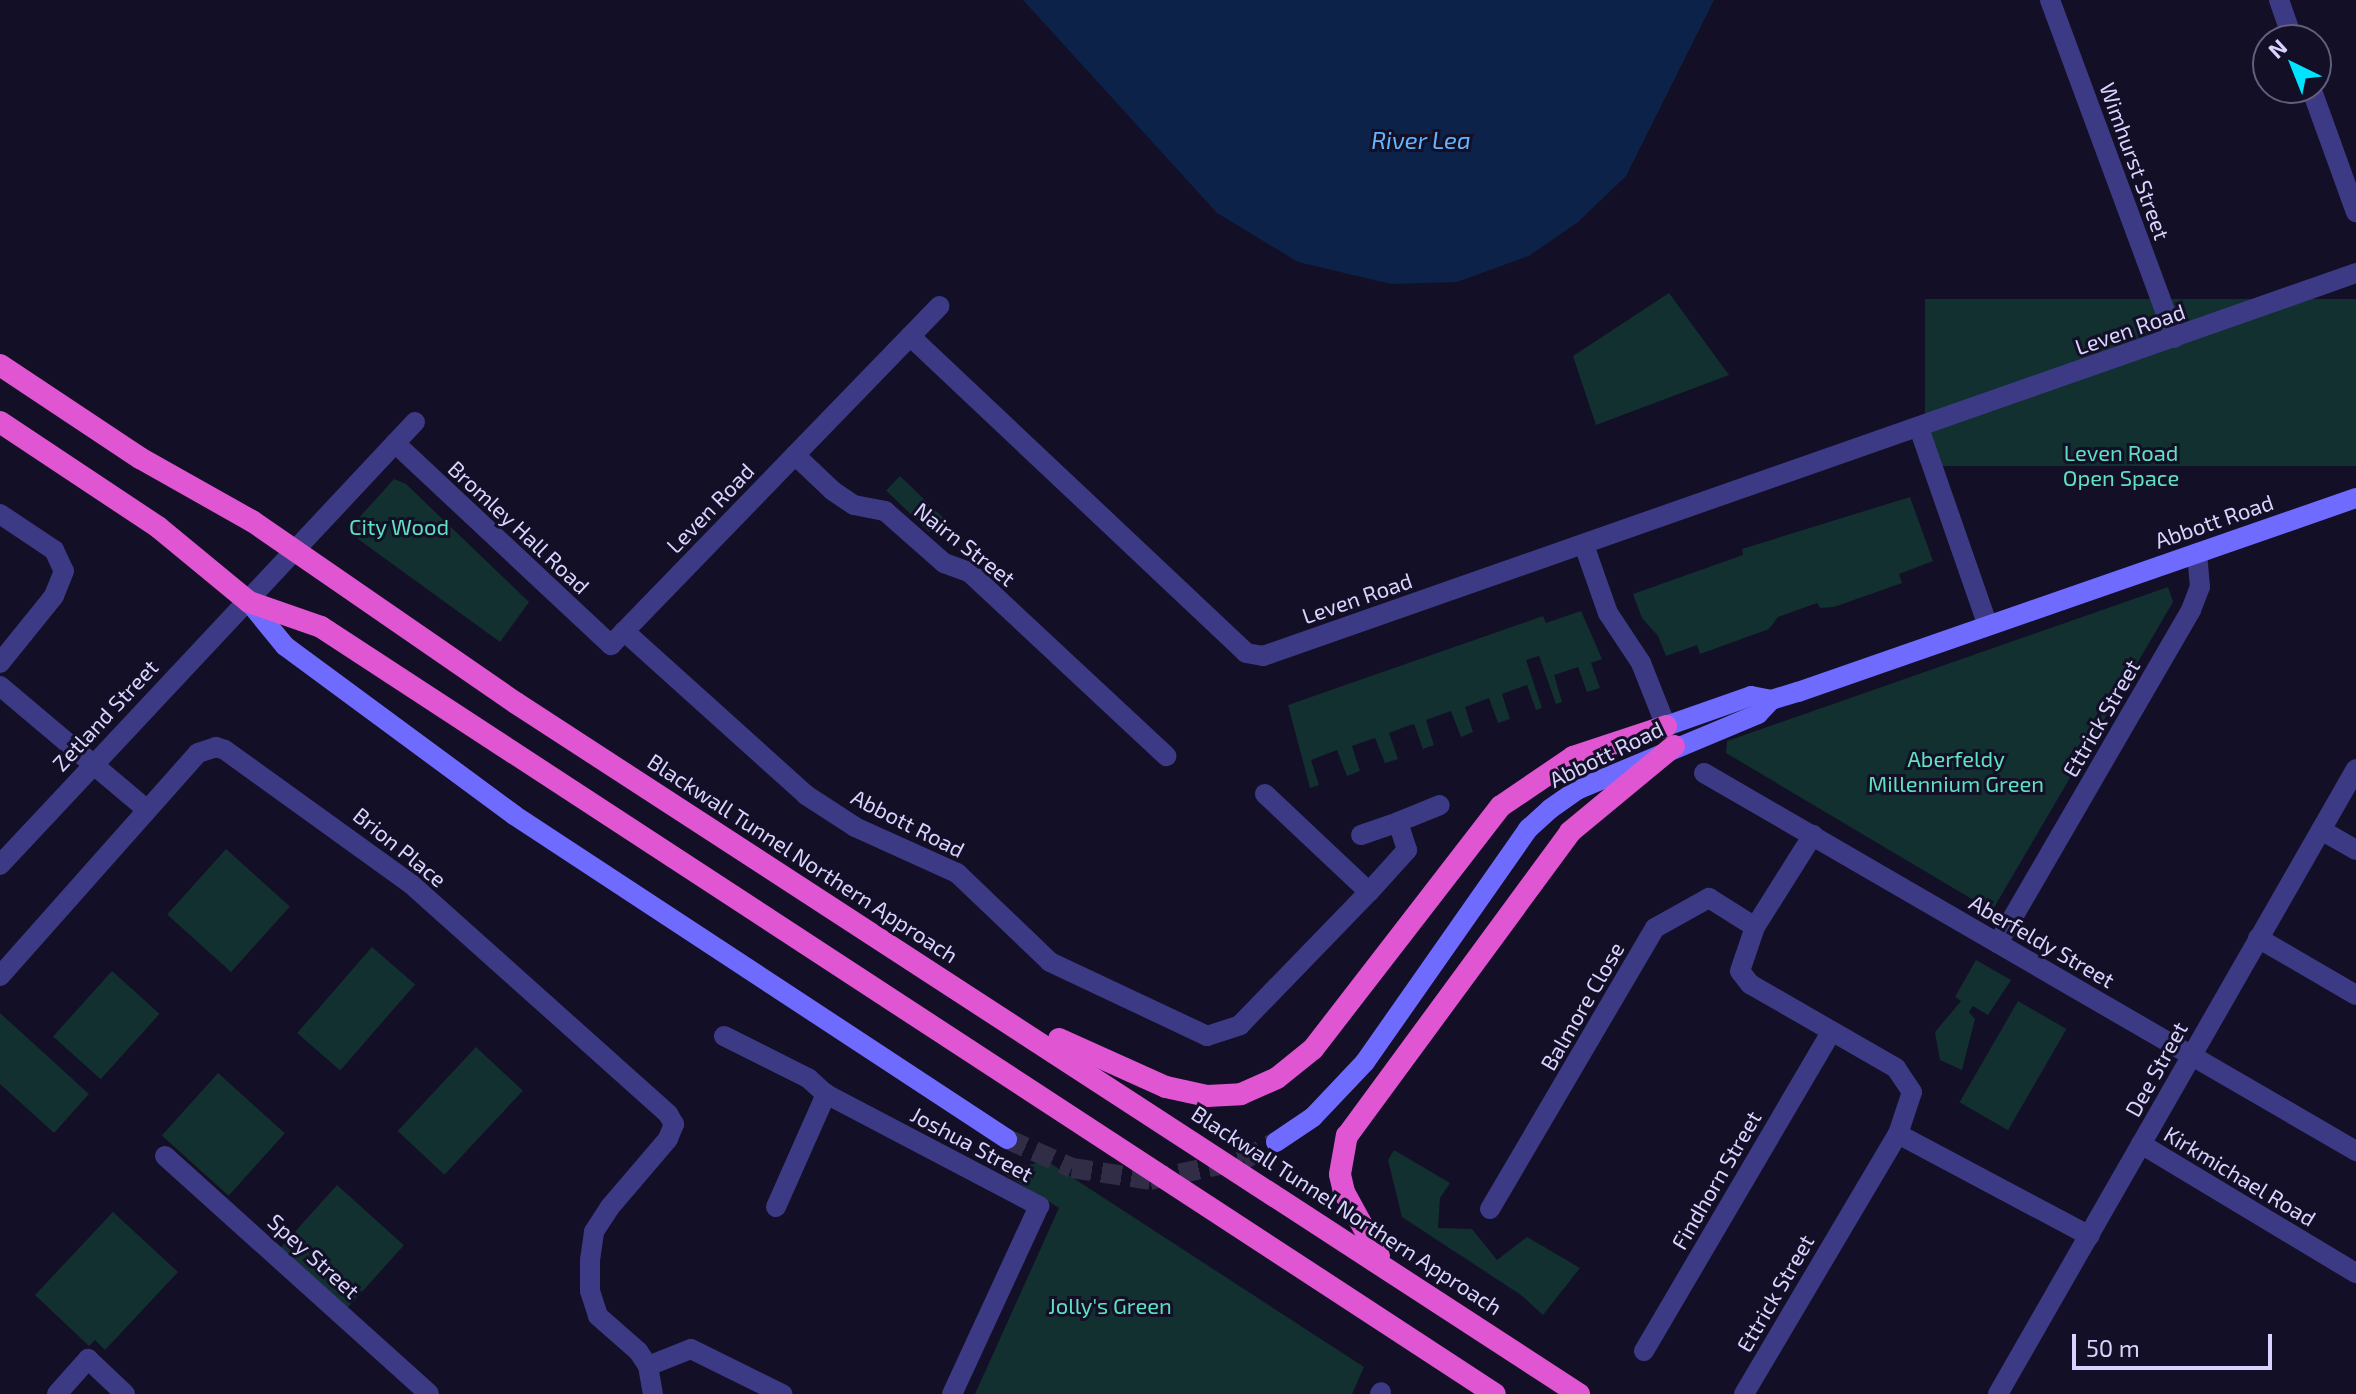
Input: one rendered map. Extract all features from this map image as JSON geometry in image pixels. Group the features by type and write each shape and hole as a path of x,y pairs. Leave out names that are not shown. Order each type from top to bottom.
{"highway":[{"name":"Blackwall Tunnel Northern Approach","path":"0,365 295,550 529,712 1579,1394"},
{"path":"0,422 158,527 249,602 321,627 1495,1394"},
{"path":"985,1006 1166,1087 1207,1096 1256,1088 1277,1078 1313,1049 1501,806 1573,757 1670,736"},
{"path":"1393,1271 1361,1230 1344,1192 1340,1174 1347,1136 1570,832 1670,736"}],"main road":[{"name":"Abbott Road","path":"1276,1142 1313,1117 1365,1062 1528,829 1579,789 1670,736 1751,696 1771,700 2356,498"},
{"path":"249,602 285,646 514,815 1007,1139"}],"street":[{"name":"Wimhurst Street","path":"2050,0 2175,338"},
{"path":"2279,0 2287,24"},
{"path":"2317,104 2356,212"},
{"name":"Leven Road","path":"910,336 1246,653 1263,656 2356,273"},
{"name":"Leven Road","path":"618,638 939,306"},
{"name":"Zetland Street","path":"0,865 415,422"},
{"path":"1919,428 1987,623"},
{"name":"Bromley Hall Road","path":"395,443 618,638"},
{"name":"Nairn Street","path":"795,455 833,491 854,505 885,511 944,563 969,572 1166,756"},
{"path":"0,514 54,550 64,571 54,596 0,663"},
{"path":"1584,545 1608,613 1641,663 1670,736"},
{"name":"Ettrick Street","path":"1998,943 2191,610 2200,587 2197,553"},
{"name":"Abbott Road","path":"618,638 806,795 855,827 957,873 1050,962 1207,1036 1240,1025 1407,850 1398,822"},
{"path":"0,686 90,766 147,810 0,976"},
{"name":"Brion Place","path":"147,810 198,753 216,747 225,750 411,884 668,1114 674,1124 668,1139 610,1207 594,1232 590,1259 590,1291 598,1316 648,1366"},
{"name":"Dee Street","path":"1998,1394 2356,769"},
{"name":"Aberfeldy Street","path":"1704,773 2356,1151"},
{"path":"1265,794 1369,892"},
{"path":"1361,835 1440,805"},
{"path":"2321,830 2356,850"},
{"path":"1813,835 1755,927 1740,971 1750,984 1830,1034"},
{"name":"Balmore Close","path":"1490,1209 1655,928 1709,898 1755,927"},
{"path":"2258,938 2356,995"},
{"name":"Ettrick Street","path":"1744,1394 1898,1134 1912,1092 1896,1068 1830,1034"},
{"name":"Findhorn Street","path":"1644,1351 1830,1034"},
{"name":"Joshua Street","path":"724,1036 808,1078 826,1094 1039,1206 952,1394"},
{"path":"776,1207 826,1094"},
{"path":"1898,1134 2090,1236"},
{"name":"Kirkmichael Road","path":"2141,1144 2356,1273"},
{"name":"Spey Street","path":"165,1156 429,1394"},
{"path":"653,1394 648,1366 691,1349 782,1394"},
{"path":"57,1394 88,1359 125,1394"}],"green space":[{"path":"1669,293 1729,375 1596,425 1573,356"},
{"name":"Leven Road Open Space","path":"1925,299 2356,299 2356,466 1925,466"},
{"path":"900,476 943,518 929,532 886,490"},
{"name":"City Wood","path":"394,479 406,484 529,602 500,642 358,539 357,520"},
{"path":"1910,497 1933,561 1899,574 1902,583 1834,607 1820,608 1817,603 1778,617 1769,629 1700,654 1697,645 1666,656 1658,636 1642,618 1633,594 1743,555 1742,549"},
{"name":"Aberfeldy Millennium Green","path":"2168,587 2173,602 1992,911 1726,753 1727,741"},
{"path":"1581,611 1602,659 1591,663 1600,688 1587,692 1578,667 1554,675 1562,702 1556,704 1539,656 1526,660 1542,708 1536,710 1527,685 1502,694 1510,719 1498,723 1489,698 1465,707 1473,732 1461,737 1451,711 1426,720 1434,745 1423,749 1414,724 1402,728 1389,733 1398,759 1385,763 1375,738 1352,746 1360,771 1347,776 1337,750 1311,760 1319,785 1310,788 1288,705 1543,616 1546,623"},
{"path":"226,849 290,907 231,972 167,914"},
{"path":"372,947 415,984 340,1070 297,1033"},
{"path":"1976,960 2011,980 1988,1015 1973,1006 1969,1012 1975,1019 1962,1070 1940,1060 1935,1032 1961,1001 1955,997"},
{"path":"112,971 160,1014 101,1079 53,1036"},
{"path":"2018,1001 2066,1029 2008,1130 1960,1102"},
{"path":"0,1013 89,1094 54,1133 0,1084"},
{"path":"476,1047 523,1091 444,1175 398,1131"},
{"path":"218,1073 285,1133 229,1196 162,1135"},
{"path":"1394,1150 1450,1183 1440,1198 1438,1228 1472,1229 1497,1260 1527,1237 1580,1268 1543,1315 1521,1295 1402,1217 1388,1160"},
{"name":"Jolly's Green","path":"1047,1161 1364,1367 1352,1394 975,1394 1059,1208 1000,1171"},
{"path":"337,1185 404,1245 348,1308 281,1247"},
{"path":"113,1212 178,1272 105,1350 95,1340 89,1346 35,1295"}],"water":[{"name":"River Lea","path":"1023,0 1714,0 1626,176 1578,222 1529,256 1457,282 1391,284 1298,262 1217,213"}],"tunnel":[{"path":"1007,1139 1072,1168 1150,1180 1243,1160 1276,1142"}]}
